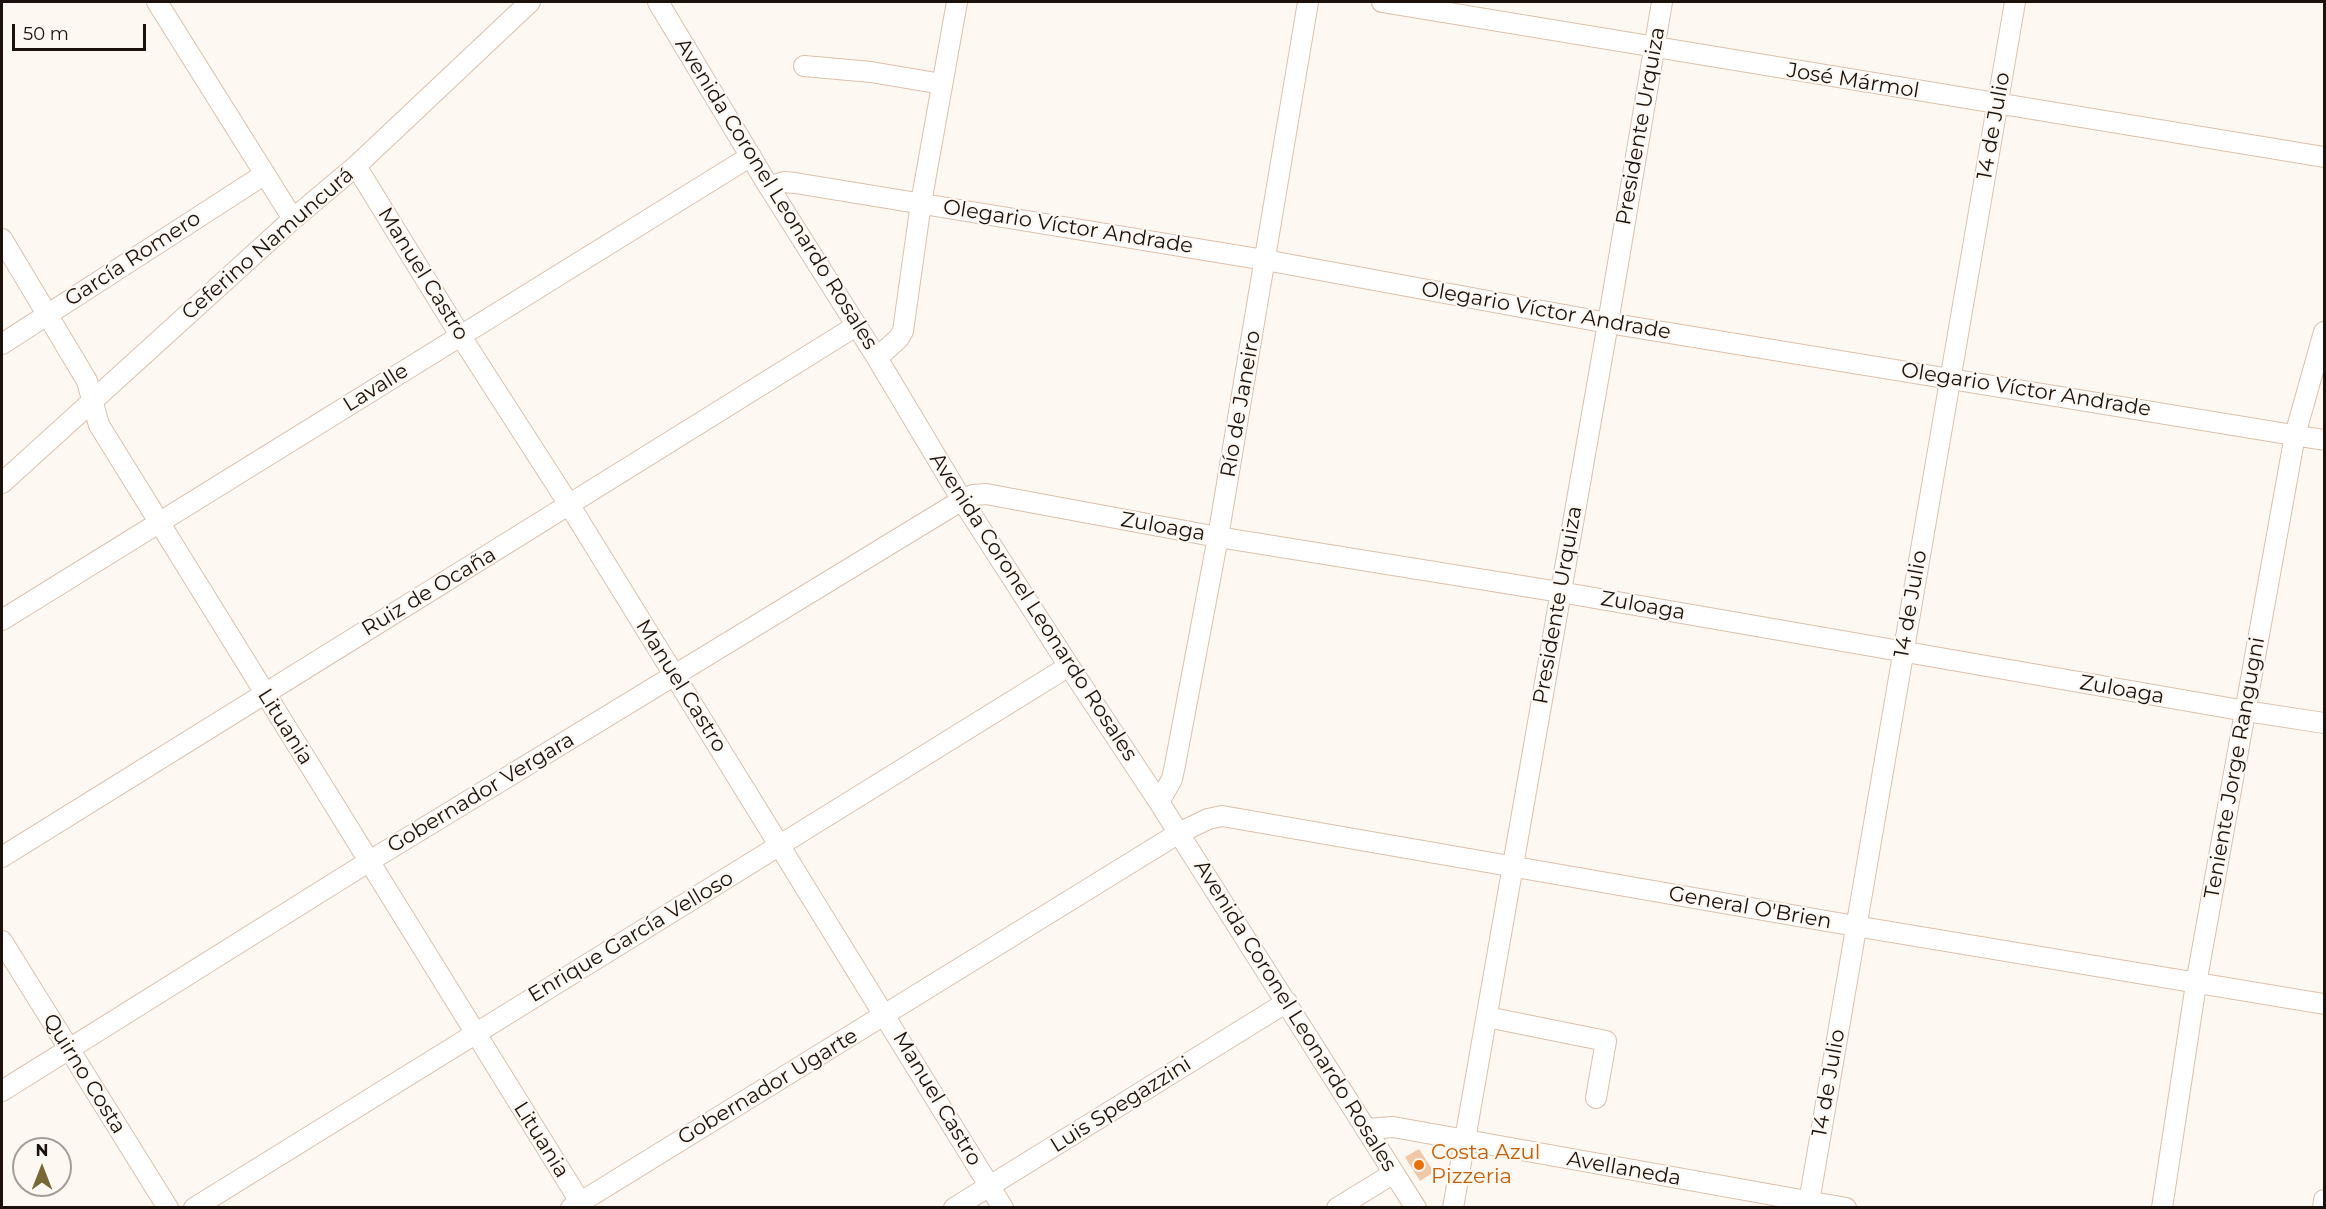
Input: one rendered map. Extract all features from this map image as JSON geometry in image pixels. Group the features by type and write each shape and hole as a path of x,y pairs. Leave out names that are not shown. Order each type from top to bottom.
{"street":[{"path":"157,2 293,219"},
{"name":"Ceferino Namuncurá","path":"2,483 293,219 356,166 530,2"},
{"name":"Avenida Coronel Leonardo Rosales","path":"658,2 962,500 1159,802 1416,1208"},
{"path":"877,358 899,338 903,331 921,203 957,2"},
{"name":"Río de Janeiro","path":"1159,802 1172,779 1218,537 1308,2"},
{"name":"José Mármol","path":"1382,2 2325,157"},
{"name":"Presidente Urquiza","path":"1453,1208 1662,2"},
{"name":"14 de Julio","path":"1808,1204 2015,2"},
{"path":"804,66 871,72 942,84"},
{"name":"Lavalle","path":"2,620 751,156"},
{"name":"Manuel Castro","path":"356,166 460,335 570,506 1003,1208"},
{"name":"García Romero","path":"2,344 265,174"},
{"name":"Olegario Víctor Andrade","path":"769,187 784,182 795,183 921,203 1265,260 1608,323 2325,440"},
{"name":"Lituania","path":"2,239 87,381 99,425 158,524 475,1032 578,1206"},
{"name":"Ruiz de Ocaña","path":"2,857 570,506 856,326"},
{"name":"Teniente Jorge Rangugni","path":"2162,1208 2196,984 2295,435 2325,332"},
{"name":"Zuloaga","path":"962,500 973,495 986,494 1218,537 1560,592 2325,723"},
{"name":"Gobernador Vergara","path":"2,1091 368,862 962,500"},
{"name":"Enrique García Velloso","path":"194,1208 1069,666"},
{"name":"General O'Brien","path":"1179,834 1208,819 1222,816 1855,926 2325,1004"},
{"name":"Gobernador Ugarte","path":"578,1206 1179,834"},
{"name":"Quirno Costa","path":"2,941 168,1208"},
{"name":"Luis Spegazzini","path":"954,1208 1287,1002"},
{"path":"1487,1017 1606,1041 1596,1098"},
{"name":"Avellaneda","path":"1366,1129 1393,1127 1808,1204 1846,1208"},
{"path":"1337,1208 1394,1173"},
{"path":"2323,1208 2325,1200"}],"building":[{"name":"Costa Azul Pizzeria","path":"1419,1149 1434,1172 1420,1181 1405,1157"}],"place":[{"name":"Costa Azul Pizzeria","path":"1419,1165"}]}
